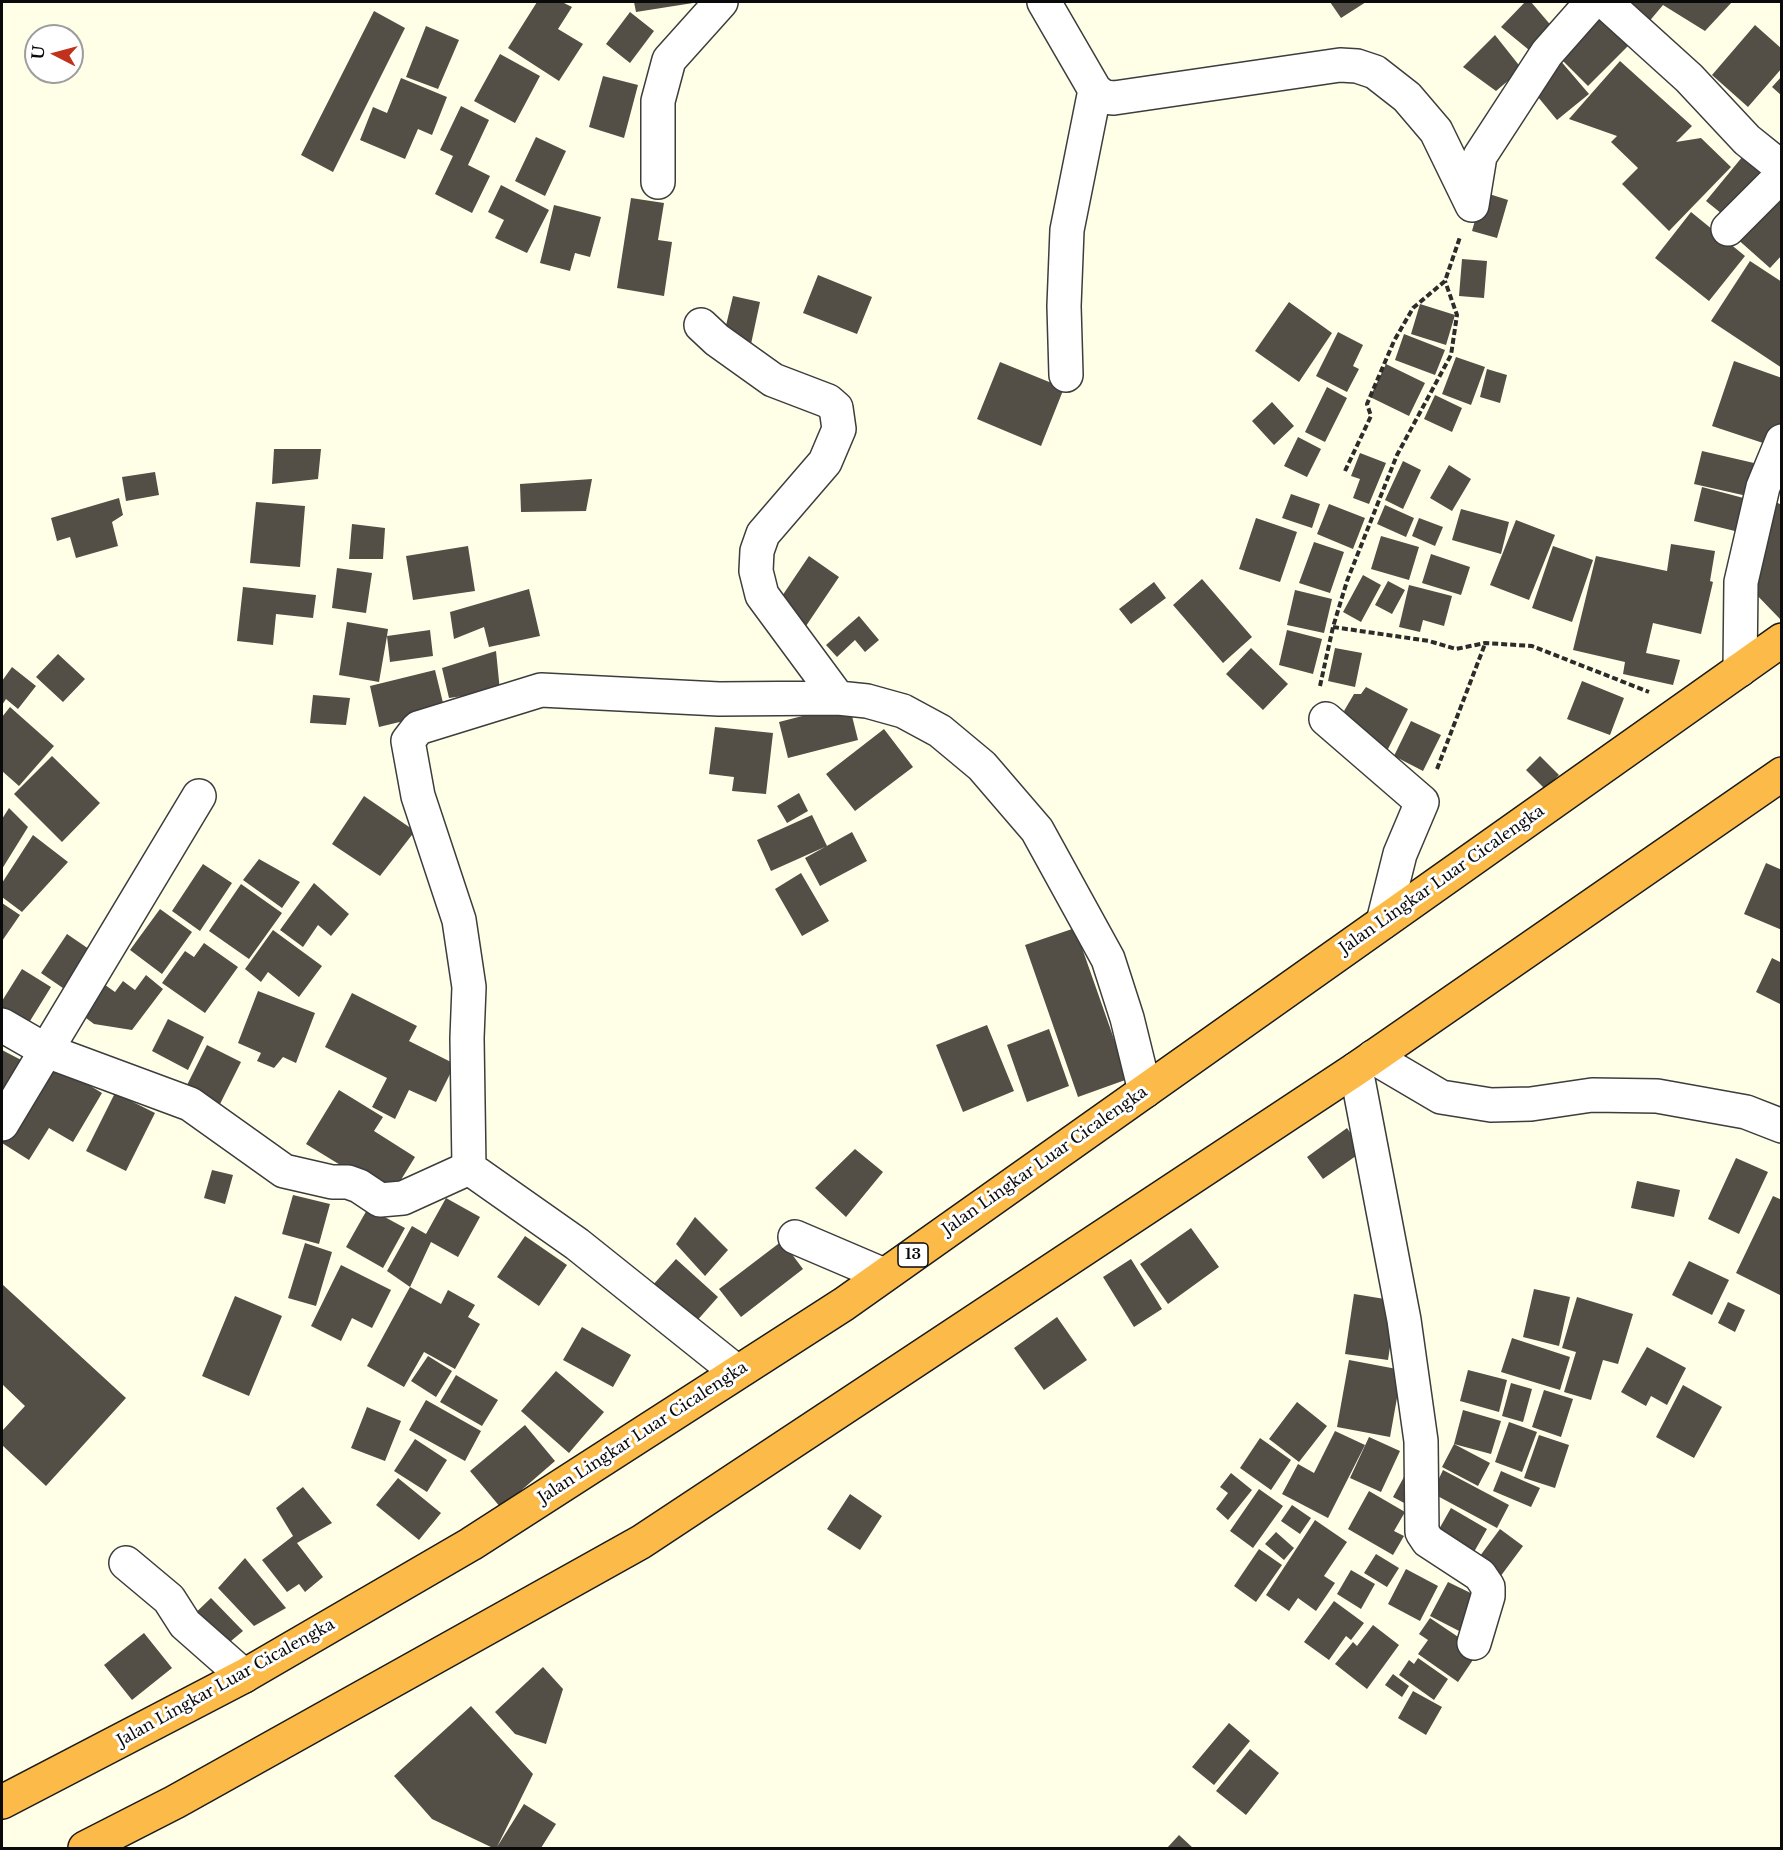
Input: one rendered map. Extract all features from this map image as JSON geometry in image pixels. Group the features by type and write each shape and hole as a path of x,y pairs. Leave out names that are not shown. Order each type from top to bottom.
{"highway":[{"name":"Jalan Lingkar Luar Cicalengka","path":"2,1802 244,1676 471,1544 737,1372 884,1275 1782,640"},
{"path":"85,1848 186,1796 641,1542 1364,1063 1782,774"}],"street":[{"path":"658,182 658,101 669,60 721,2"},
{"path":"1044,2 1095,90 1104,96 1114,98 1340,65 1357,66 1375,72 1407,97 1436,131 1472,205"},
{"path":"1472,205 1480,156 1547,53 1592,2"},
{"path":"1605,2 1689,78 1747,140 1782,168"},
{"path":"1066,375 1064,306 1067,230 1095,90"},
{"path":"1728,229 1782,175"},
{"path":"701,324 717,340 773,380 828,401 836,408 839,429 825,462 764,534 757,551 756,571 762,595 838,698"},
{"path":"1740,670 1741,582 1763,487 1782,441"},
{"path":"470,1168 469,987 459,920 418,796 408,749 412,733 418,728 541,690 719,699 838,698 867,701 903,711 940,731 982,766 1037,830 1108,959 1145,1091"},
{"path":"1326,719 1422,802 1400,854 1383,922"},
{"path":"2,1124 200,796"},
{"path":"2,1026 47,1051 190,1104 284,1171 332,1182 348,1182 359,1186 380,1200 403,1198 470,1168"},
{"path":"1364,1063 1441,1097 1491,1105 1531,1104 1592,1095 1657,1096 1746,1113 1782,1126"},
{"path":"1364,1063 1421,1441 1422,1532 1428,1541 1480,1575 1488,1587 1488,1596 1474,1643"},
{"path":"470,1168 577,1244 737,1372"},
{"path":"795,1238 884,1275"},
{"path":"126,1563 169,1599 185,1624 244,1676"}],"path":[{"path":"1345,471 1371,416 1367,404 1394,341 1413,308 1445,281 1472,205"},
{"path":"1326,719 1320,711 1317,696 1333,627 1347,581 1397,455 1451,355 1457,315 1445,281"},
{"path":"1333,627 1429,640 1456,649 1485,644 1532,646 1685,708"},
{"path":"1422,802 1485,644"}],"building":[{"path":"537,2 562,2 572,7 558,29 583,44 559,81 508,48"},
{"path":"634,2 693,2 693,3 636,12"},
{"path":"1330,2 1366,2 1341,18"},
{"path":"1525,2 1531,2 1554,29 1529,50 1501,27"},
{"path":"1622,2 1732,2 1705,31 1663,5 1647,24"},
{"path":"374,11 405,28 333,172 301,155"},
{"path":"1596,11 1629,45 1588,86 1555,53"},
{"path":"630,12 654,31 630,63 606,44"},
{"path":"1755,25 1782,49 1782,68 1748,107 1712,75"},
{"path":"426,26 459,40 438,89 406,77"},
{"path":"1495,35 1522,69 1496,91 1463,67"},
{"path":"500,54 540,76 515,123 474,101"},
{"path":"1559,59 1589,94 1557,120 1538,97"},
{"path":"1620,61 1692,126 1676,142 1701,138 1731,167 1669,231 1622,184 1638,168 1611,142 1617,136 1569,119"},
{"path":"603,76 638,85 624,138 589,127"},
{"path":"1782,76 1782,96 1772,87"},
{"path":"401,78 447,97 432,135 418,129 405,159 360,140 373,107 387,113"},
{"path":"461,106 489,120 468,165 490,176 472,213 435,194 453,156 440,150"},
{"path":"536,137 566,151 545,196 515,181"},
{"path":"1743,156 1764,173 1727,218 1706,201"},
{"path":"501,185 549,210 527,253 495,238 504,220 488,212"},
{"path":"1782,187 1782,255 1770,268 1735,237"},
{"path":"1483,192 1508,200 1497,238 1472,231"},
{"path":"631,198 664,203 658,240 672,242 664,296 617,288"},
{"path":"554,205 601,217 590,257 575,253 570,271 540,263"},
{"path":"1691,212 1745,256 1709,301 1655,258"},
{"path":"1462,259 1487,261 1484,298 1459,296"},
{"path":"1750,261 1782,282 1782,368 1711,321"},
{"path":"818,275 872,297 857,334 803,313"},
{"path":"733,296 760,302 751,344 723,338"},
{"path":"1289,302 1332,333 1299,382 1255,351"},
{"path":"1420,304 1455,315 1446,345 1411,334"},
{"path":"1338,332 1363,345 1353,366 1359,369 1347,392 1316,376"},
{"path":"1404,334 1445,350 1435,375 1395,360"},
{"path":"1456,357 1485,367 1471,405 1442,394"},
{"path":"1734,361 1782,378 1782,428 1775,447 1712,426"},
{"path":"1000,362 1064,388 1041,446 977,419"},
{"path":"1386,364 1425,383 1409,416 1370,397"},
{"path":"1487,369 1507,375 1500,403 1480,397"},
{"path":"1327,387 1347,398 1325,442 1305,432"},
{"path":"1435,395 1462,408 1452,432 1424,419"},
{"path":"1272,402 1294,426 1274,445 1252,421"},
{"path":"1298,437 1321,449 1307,477 1284,466"},
{"path":"274,449 321,449 318,479 272,484"},
{"path":"1702,451 1754,463 1747,496 1694,484"},
{"path":"1360,453 1386,463 1369,504 1353,498 1360,479 1351,476"},
{"path":"1403,461 1421,470 1403,509 1385,500"},
{"path":"1449,465 1471,479 1452,511 1430,498"},
{"path":"155,472 159,495 126,501 122,477"},
{"path":"592,479 586,511 521,512 520,484"},
{"path":"1702,487 1751,500 1743,533 1694,521"},
{"path":"1291,494 1320,504 1312,528 1282,518"},
{"path":"119,498 123,515 112,522 118,546 76,558 70,537 57,541 51,518"},
{"path":"1767,498 1782,505 1780,619 1751,589"},
{"path":"256,502 305,506 300,567 250,563"},
{"path":"1329,504 1365,518 1353,549 1317,534"},
{"path":"1385,505 1414,518 1406,537 1377,524"},
{"path":"1461,509 1509,522 1501,554 1452,540"},
{"path":"1256,518 1297,532 1280,582 1239,569"},
{"path":"1419,518 1443,527 1435,546 1412,536"},
{"path":"1516,520 1555,535 1529,600 1490,585"},
{"path":"352,524 385,528 383,559 349,559"},
{"path":"1381,536 1419,547 1409,580 1371,569"},
{"path":"1314,542 1344,552 1330,593 1299,583"},
{"path":"1671,544 1715,551 1710,581 1713,582 1701,634 1653,623 1646,653 1680,660 1673,685 1623,674 1625,662 1573,650 1596,556 1667,571"},
{"path":"468,546 475,591 413,600 406,556"},
{"path":"1553,546 1593,560 1572,622 1532,608"},
{"path":"1431,554 1470,567 1461,595 1422,583"},
{"path":"809,556 839,577 806,626 776,605"},
{"path":"337,568 372,573 366,613 332,608"},
{"path":"1363,575 1381,585 1361,622 1343,612"},
{"path":"1202,579 1252,637 1223,663 1173,605"},
{"path":"1388,581 1405,590 1392,614 1375,605"},
{"path":"1154,582 1166,598 1131,624 1119,609"},
{"path":"1409,585 1452,596 1444,626 1423,620 1420,632 1399,627"},
{"path":"243,587 316,595 313,618 276,614 273,645 237,641"},
{"path":"529,589 540,636 489,647 484,627 454,639 450,612"},
{"path":"1295,590 1332,599 1324,633 1287,625"},
{"path":"859,616 879,640 865,652 855,640 837,657 826,645"},
{"path":"347,622 388,629 379,682 339,675"},
{"path":"430,630 433,656 390,662 387,636"},
{"path":"1287,630 1322,639 1313,674 1279,665"},
{"path":"1251,648 1288,684 1263,710 1226,674"},
{"path":"1335,648 1362,653 1355,687 1328,681"},
{"path":"496,651 500,691 449,698 442,668"},
{"path":"58,654 85,679 63,702 36,677"},
{"path":"12,667 36,686 18,709 6,699 2,705 2,681"},
{"path":"435,670 445,711 379,727 370,686"},
{"path":"1582,681 1624,698 1610,735 1567,719"},
{"path":"1366,687 1408,709 1387,751 1352,726 1344,711 1354,694 1361,694"},
{"path":"313,695 350,698 346,725 310,723"},
{"path":"849,704 858,740 788,758 779,722"},
{"path":"10,707 54,746 19,786 2,771 2,717"},
{"path":"1411,721 1441,735 1423,771 1394,756"},
{"path":"715,727 773,733 766,794 732,791 734,777 709,774"},
{"path":"884,729 913,767 855,811 826,774"},
{"path":"52,756 100,803 62,842 14,794"},
{"path":"1540,756 1559,775 1545,789 1526,770"},
{"path":"799,793 808,811 787,823 777,806"},
{"path":"364,796 415,831 380,876 332,844"},
{"path":"9,808 28,827 2,869 2,819"},
{"path":"812,815 827,846 771,871 757,840"},
{"path":"852,832 867,861 820,886 805,858"},
{"path":"33,835 68,862 22,912 2,897 2,883"},
{"path":"259,859 300,882 282,908 243,880"},
{"path":"1766,863 1782,870 1782,930 1744,914"},
{"path":"203,864 232,883 200,931 172,911"},
{"path":"801,873 829,921 802,936 775,889"},
{"path":"314,883 349,914 331,936 318,925 303,947 280,930"},
{"path":"241,884 282,913 249,959 209,931"},
{"path":"2,903 20,915 2,941"},
{"path":"160,909 192,932 162,974 130,950"},
{"path":"1075,928 1128,1079 1078,1097 1025,945"},
{"path":"273,930 322,966 299,997 268,972 261,982 245,969"},
{"path":"67,934 102,958 76,997 41,973"},
{"path":"204,943 238,967 205,1013 162,983 185,951 194,957"},
{"path":"1772,958 1782,963 1782,1005 1756,992"},
{"path":"22,969 51,987 22,1034 2,1022 2,1001"},
{"path":"146,975 163,989 132,1030 94,1024 78,1012 101,982 115,992 123,981 135,990"},
{"path":"258,991 315,1013 296,1063 283,1057 274,1068 257,1061 261,1053 238,1043"},
{"path":"352,993 417,1026 409,1041 455,1064 436,1102 409,1090 395,1119 372,1107 387,1078 325,1047"},
{"path":"168,1019 204,1037 188,1070 152,1051"},
{"path":"987,1025 1014,1091 963,1112 936,1045"},
{"path":"1049,1029 1069,1086 1027,1102 1007,1045"},
{"path":"207,1045 241,1062 220,1104 186,1087"},
{"path":"2,1050 25,1062 2,1108"},
{"path":"48,1060 102,1093 73,1142 49,1128 29,1160 2,1143 2,1138"},
{"path":"339,1090 383,1117 374,1131 415,1157 391,1196 306,1144"},
{"path":"115,1093 155,1113 126,1171 86,1151"},
{"path":"1347,1128 1363,1151 1323,1179 1307,1157"},
{"path":"855,1149 883,1172 846,1217 815,1188"},
{"path":"1736,1158 1768,1172 1739,1234 1708,1219"},
{"path":"212,1170 233,1175 225,1204 204,1198"},
{"path":"1637,1181 1680,1190 1674,1217 1631,1208"},
{"path":"293,1195 330,1204 319,1244 282,1234"},
{"path":"1773,1196 1782,1200 1782,1296 1736,1273"},
{"path":"446,1198 480,1217 458,1257 431,1242 410,1287 387,1271 412,1226 426,1234"},
{"path":"368,1208 405,1228 383,1268 346,1247"},
{"path":"695,1217 728,1250 705,1276 676,1244"},
{"path":"1191,1228 1219,1267 1168,1304 1140,1264"},
{"path":"525,1236 567,1265 539,1306 497,1277"},
{"path":"782,1241 803,1269 741,1317 719,1289"},
{"path":"305,1243 332,1252 316,1306 288,1298"},
{"path":"676,1259 718,1297 694,1324 652,1286"},
{"path":"1131,1259 1162,1309 1134,1327 1103,1277"},
{"path":"1689,1261 1729,1280 1712,1315 1672,1295"},
{"path":"341,1265 391,1290 372,1328 352,1318 341,1341 311,1326"},
{"path":"2,1284 126,1398 46,1486 2,1445 2,1431 25,1406 2,1384"},
{"path":"410,1287 441,1304 448,1290 475,1305 468,1317 480,1324 455,1369 424,1352 404,1387 367,1366"},
{"path":"1534,1289 1570,1297 1559,1346 1523,1337"},
{"path":"1354,1294 1397,1301 1388,1360 1345,1354"},
{"path":"235,1296 282,1316 249,1396 202,1376"},
{"path":"1577,1297 1633,1314 1618,1364 1603,1360 1591,1400 1564,1392 1576,1352 1562,1348"},
{"path":"1728,1302 1745,1310 1735,1332 1718,1323"},
{"path":"1057,1317 1087,1360 1044,1390 1014,1348"},
{"path":"582,1327 631,1355 613,1387 563,1360"},
{"path":"1512,1338 1570,1357 1560,1390 1501,1372"},
{"path":"1647,1347 1686,1368 1667,1405 1651,1396 1646,1406 1621,1392"},
{"path":"428,1356 452,1371 436,1397 411,1381"},
{"path":"1349,1360 1402,1370 1390,1437 1337,1427"},
{"path":"1468,1370 1507,1380 1499,1412 1460,1401"},
{"path":"556,1371 604,1412 569,1453 521,1411"},
{"path":"456,1375 498,1400 482,1426 440,1402"},
{"path":"1511,1383 1532,1389 1523,1422 1502,1416"},
{"path":"1683,1385 1722,1407 1694,1458 1656,1437"},
{"path":"1544,1390 1573,1399 1561,1437 1532,1427"},
{"path":"426,1400 481,1431 465,1461 409,1430"},
{"path":"1297,1402 1327,1426 1299,1462 1269,1439"},
{"path":"367,1407 401,1421 385,1461 351,1448"},
{"path":"1463,1410 1501,1421 1491,1454 1454,1444"},
{"path":"1509,1422 1537,1432 1522,1472 1495,1462"},
{"path":"525,1425 555,1461 501,1508 470,1471"},
{"path":"1335,1431 1365,1445 1328,1518 1282,1494 1298,1464 1314,1473"},
{"path":"1539,1435 1569,1445 1555,1488 1524,1478"},
{"path":"1369,1437 1400,1451 1381,1492 1350,1478"},
{"path":"1260,1438 1291,1460 1271,1490 1240,1468"},
{"path":"415,1439 447,1460 427,1492 394,1471"},
{"path":"1454,1444 1490,1463 1478,1486 1442,1467"},
{"path":"1443,1470 1509,1505 1497,1528 1432,1493"},
{"path":"1501,1471 1540,1488 1531,1507 1493,1491"},
{"path":"1231,1473 1252,1490 1228,1520 1216,1509 1228,1493 1220,1487"},
{"path":"1405,1475 1406,1504 1393,1497"},
{"path":"398,1478 441,1513 419,1540 376,1505"},
{"path":"303,1487 332,1523 297,1543 323,1577 305,1592 299,1584 287,1592 262,1560 293,1536 276,1508"},
{"path":"1259,1489 1283,1506 1253,1548 1230,1531"},
{"path":"1369,1491 1405,1512 1394,1531 1404,1536 1393,1555 1348,1529"},
{"path":"850,1494 882,1516 860,1550 827,1529"},
{"path":"1292,1505 1311,1518 1300,1534 1281,1521"},
{"path":"1451,1508 1487,1529 1470,1559 1434,1538"},
{"path":"1315,1520 1347,1542 1324,1576 1335,1583 1316,1611 1298,1598 1289,1611 1266,1595"},
{"path":"1500,1529 1523,1546 1500,1577 1477,1560"},
{"path":"1276,1532 1294,1548 1284,1560 1265,1544"},
{"path":"1259,1549 1282,1565 1256,1602 1234,1586"},
{"path":"1376,1554 1399,1568 1387,1587 1364,1573"},
{"path":"245,1558 286,1608 254,1626 218,1588"},
{"path":"1406,1569 1438,1586 1420,1621 1388,1604"},
{"path":"1351,1570 1375,1584 1361,1609 1337,1594"},
{"path":"1448,1582 1481,1598 1463,1633 1430,1616"},
{"path":"211,1598 243,1631 219,1651 186,1622"},
{"path":"1334,1601 1364,1623 1351,1640 1346,1636 1329,1660 1304,1642"},
{"path":"1430,1618 1479,1651 1458,1682 1418,1654 1428,1640 1419,1634"},
{"path":"1373,1625 1399,1645 1367,1689 1335,1664 1353,1642 1357,1646"},
{"path":"144,1633 172,1668 132,1700 104,1665"},
{"path":"1418,1658 1448,1679 1434,1700 1399,1675 1409,1660 1414,1664"},
{"path":"543,1667 563,1689 546,1744 515,1734 495,1712"},
{"path":"1393,1674 1409,1686 1402,1697 1385,1685"},
{"path":"1413,1691 1442,1707 1426,1735 1398,1718"},
{"path":"471,1706 533,1774 497,1847 524,1804 556,1824 541,1848 493,1848 432,1819 394,1776"},
{"path":"1229,1723 1250,1741 1214,1785 1192,1767"},
{"path":"1250,1749 1279,1773 1246,1815 1216,1791"},
{"path":"1179,1835 1193,1848 1167,1848"}]}
